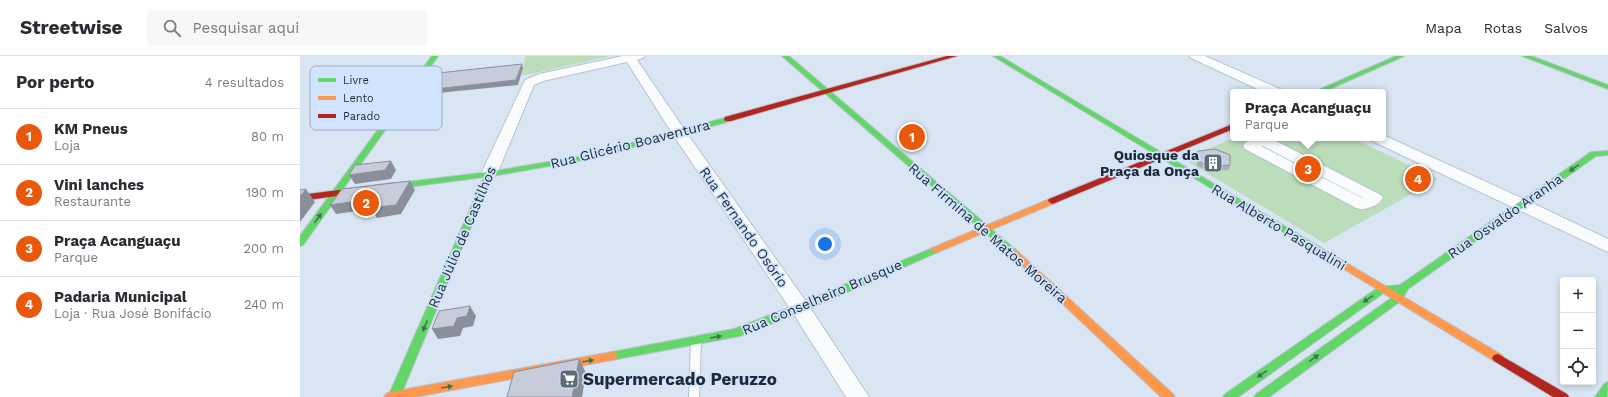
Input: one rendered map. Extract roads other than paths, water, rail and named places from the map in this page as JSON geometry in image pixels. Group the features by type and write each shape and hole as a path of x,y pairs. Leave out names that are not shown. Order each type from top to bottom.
{"street":[{"path":"428,66 435,56"},
{"name":"Rua Firmina de Matos Moreira","path":"786,56 824,91 986,228 1169,397"},
{"name":"Rua Glicério Boaventura","path":"300,198 489,174 584,158 954,56"},
{"name":"Rua Alberto Pasqualini","path":"996,56 1563,397"},
{"path":"1195,56 1268,89"},
{"path":"1323,89 1401,56"},
{"path":"1525,56 1608,87"},
{"name":"Rua Júlio de Castilhos","path":"393,397 529,83 533,79 634,57"},
{"name":"Rua Fernando Osório","path":"634,57 678,133 800,308 858,397"},
{"name":"Rua Conselheiro Brusque","path":"393,397 736,333 800,308 986,228 1230,127"},
{"path":"300,243 382,130"},
{"path":"1384,141 1522,204 1608,246"},
{"name":"Rua Osvaldo Aranha","path":"1260,397 1398,298 1404,287 1522,204 1594,154 1608,153"},
{"path":"1290,160 1311,171"},
{"name":"Rua Osvaldo Aranha","path":"1229,397 1383,289 1404,287"},
{"path":"1601,397 1608,387"}],"lane":[{"path":"694,397 696,341"}],"place":[{"name":"KM Pneus","path":"912,137"},
{"name":"Quiosque da Praça da Onça","path":"1213,163"},
{"name":"Praça Acanguaçu","path":"1308,169"},
{"name":"Padaria Municipal","path":"1418,179"},
{"name":"Vini lanches","path":"366,203"},
{"name":"Supermercado Peruzzo","path":"569,379"}]}
